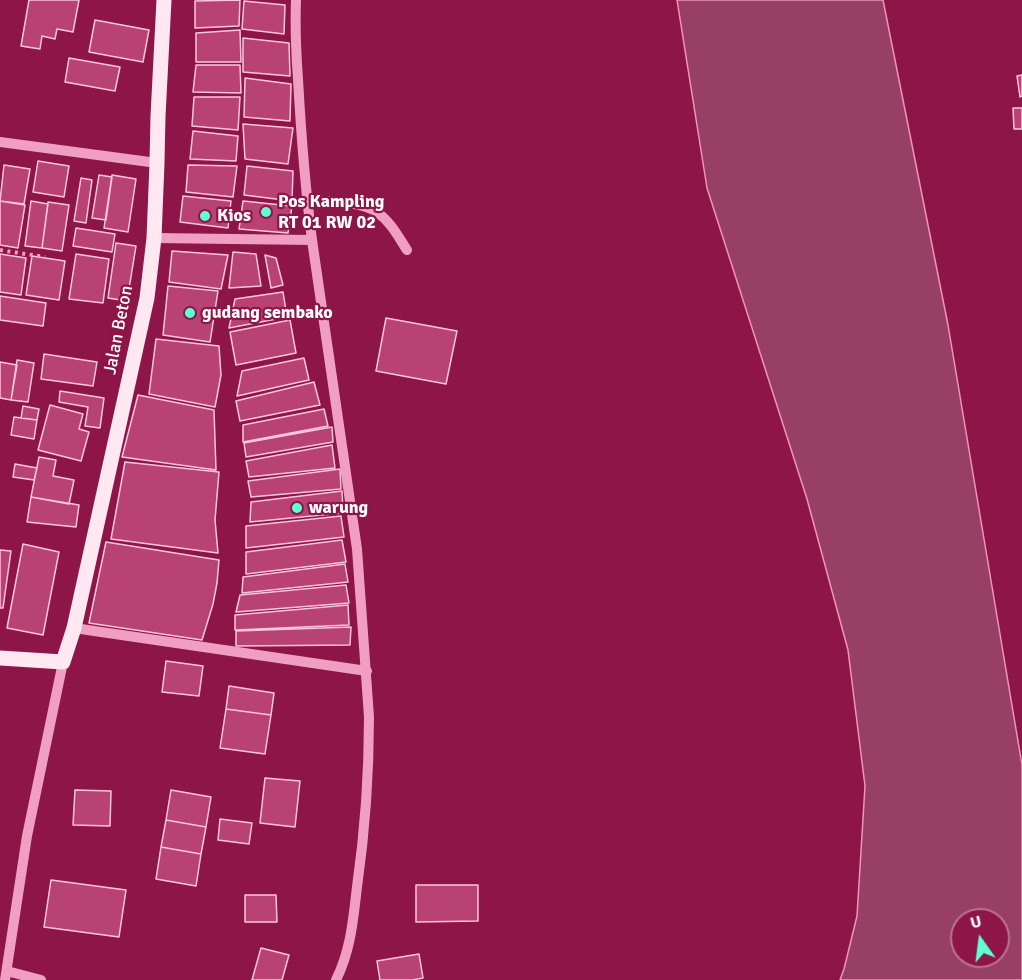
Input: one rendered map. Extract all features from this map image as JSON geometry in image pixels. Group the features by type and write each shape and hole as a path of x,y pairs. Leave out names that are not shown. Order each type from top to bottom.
{"main road":[{"name":"Jalan Beton","path":"63,662 74,628 147,298 154,238 164,0"},
{"path":"0,658 63,662"}],"street":[{"path":"296,0 300,129 307,201 357,549 367,671 369,744 364,834 350,944 336,980"},
{"path":"0,142 158,163"},
{"path":"307,201 362,206 377,212 390,224 407,250"},
{"path":"154,238 312,240"},
{"path":"74,628 367,671"},
{"path":"41,980 6,975 27,836 63,662"}],"path":[{"path":"0,250 45,257"}],"shaded area":[{"path":"677,0 883,0 948,325 1022,765 1022,980 840,980 857,916 865,786 848,650 807,499 707,188"}],"building":[{"path":"29,0 79,0 73,32 57,29 55,39 42,36 40,49 21,46"},
{"path":"240,0 239,26 195,28 195,1"},
{"path":"244,1 285,5 284,34 242,29"},
{"path":"95,20 149,30 143,62 89,52"},
{"path":"240,30 241,62 196,62 196,33"},
{"path":"243,38 289,43 290,76 243,72"},
{"path":"69,58 120,67 115,91 65,82"},
{"path":"196,65 240,65 241,93 193,92"},
{"path":"1022,75 1022,96 1020,97 1017,76"},
{"path":"245,78 291,84 290,121 244,117"},
{"path":"194,97 240,97 238,130 192,126"},
{"path":"1013,108 1022,108 1022,129 1014,129"},
{"path":"243,124 293,128 288,164 245,159"},
{"path":"193,131 238,136 236,161 190,159"},
{"path":"38,161 69,166 64,197 33,192"},
{"path":"4,165 30,169 24,204 0,201"},
{"path":"188,165 237,166 233,197 186,192"},
{"path":"247,166 293,171 292,201 244,195"},
{"path":"99,175 112,177 106,220 92,218"},
{"path":"112,175 136,179 128,232 104,228"},
{"path":"81,178 92,180 86,223 74,221"},
{"name":"Kios","path":"183,196 231,201 228,228 180,222"},
{"path":"0,201 25,205 18,248 0,245"},
{"path":"31,201 48,204 42,248 25,246"},
{"name":"Pos Kampling RT 01 RW 02","path":"243,201 292,206 288,233 239,229"},
{"path":"48,202 69,205 62,251 42,248"},
{"path":"76,228 115,234 112,252 73,246"},
{"path":"116,243 136,246 127,301 108,298"},
{"path":"172,251 228,255 221,289 169,282"},
{"path":"233,252 256,254 261,286 229,288"},
{"path":"0,254 26,258 21,295 0,292"},
{"path":"76,254 109,259 103,303 69,299"},
{"path":"265,255 276,258 283,285 271,288"},
{"path":"32,256 65,261 59,300 26,295"},
{"name":"gudang sembako","path":"168,286 218,291 210,342 163,335"},
{"path":"283,292 287,317 229,328 235,299"},
{"path":"0,296 46,303 43,326 0,320"},
{"path":"386,318 457,331 446,384 376,371"},
{"path":"290,320 296,353 236,365 230,332"},
{"path":"156,339 219,346 221,375 215,407 149,394"},
{"path":"44,354 97,362 93,386 41,379"},
{"path":"304,358 309,380 237,396 242,371"},
{"path":"17,360 34,363 28,402 11,400"},
{"path":"0,362 17,365 11,400 0,398"},
{"path":"314,382 320,405 240,421 236,401"},
{"path":"60,391 104,398 100,428 85,426 88,407 59,402"},
{"path":"138,395 214,410 216,470 122,457"},
{"path":"50,405 83,414 79,429 89,432 81,461 38,450"},
{"path":"23,406 39,409 37,420 21,418"},
{"path":"324,409 328,426 243,442 243,425"},
{"path":"14,417 37,420 34,439 11,435"},
{"path":"332,427 333,442 246,457 244,443"},
{"path":"332,445 335,468 249,477 246,461"},
{"path":"39,457 56,460 53,476 74,480 69,504 31,497"},
{"path":"125,462 219,472 215,520 218,553 111,539"},
{"path":"15,464 37,468 34,480 13,477"},
{"path":"340,469 341,489 251,497 248,481"},
{"name":"warung","path":"342,491 343,513 250,522 251,502"},
{"path":"31,497 79,505 76,527 27,522"},
{"path":"341,516 344,537 246,548 246,526"},
{"path":"342,540 346,562 246,574 246,552"},
{"path":"106,542 219,560 213,604 202,640 89,623"},
{"path":"23,544 59,552 43,635 7,628"},
{"path":"0,550 11,551 3,608 0,608"},
{"path":"345,564 348,582 242,593 243,577"},
{"path":"346,585 349,603 236,612 240,595"},
{"path":"348,605 349,625 235,630 235,615"},
{"path":"351,627 350,645 236,646 236,631"},
{"path":"166,661 203,666 199,696 162,692"},
{"path":"229,686 274,693 271,715 226,709"},
{"path":"226,709 271,715 265,754 220,748"},
{"path":"265,778 300,781 295,827 260,823"},
{"path":"75,790 111,791 110,826 73,825"},
{"path":"171,790 211,797 206,827 166,820"},
{"path":"220,819 252,823 249,844 218,840"},
{"path":"166,820 206,827 201,854 161,847"},
{"path":"161,847 201,854 196,886 156,879"},
{"path":"51,880 126,890 119,937 44,927"},
{"path":"416,885 478,885 478,921 416,922"},
{"path":"245,895 276,895 277,922 245,922"},
{"path":"261,948 289,955 282,980 252,980"},
{"path":"419,954 423,978 380,980 377,961"}],"place":[{"name":"Pos Kampling RT 01 RW 02","path":"266,212"},
{"name":"Kios","path":"205,216"},
{"name":"gudang sembako","path":"190,313"},
{"name":"warung","path":"297,508"}]}
